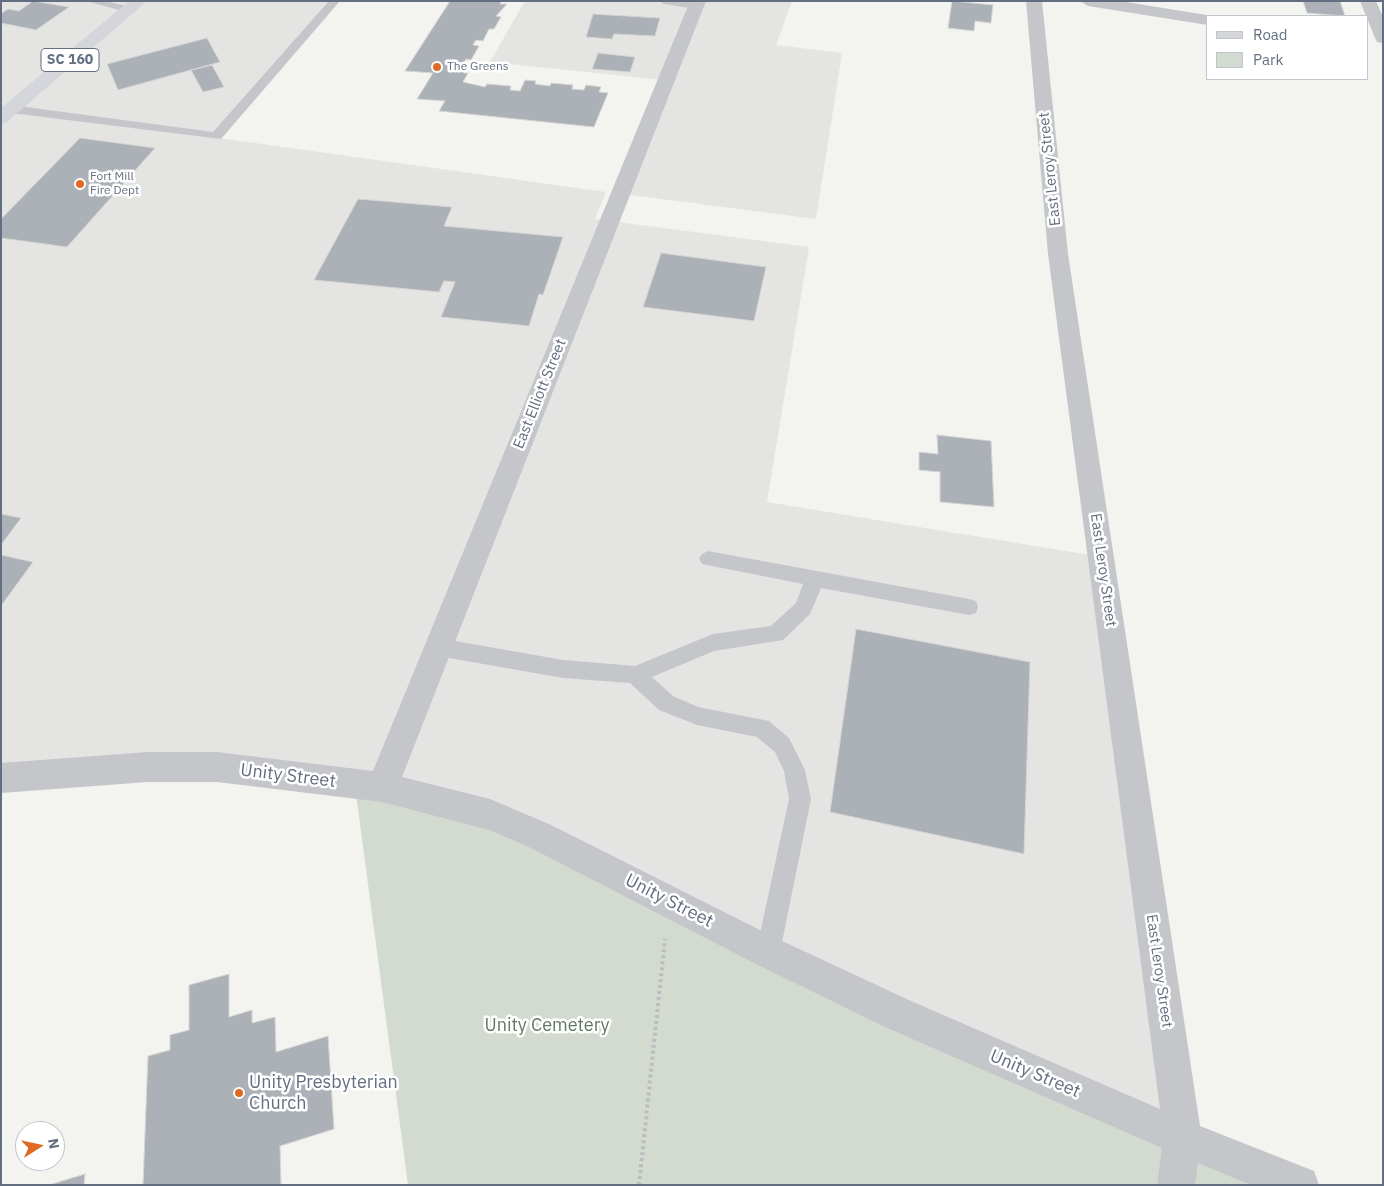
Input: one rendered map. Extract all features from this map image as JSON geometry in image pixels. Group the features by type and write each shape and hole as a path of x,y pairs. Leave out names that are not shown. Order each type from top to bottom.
{"main road":[{"name":"SC 160","path":"6,114 134,5"}],"street":[{"name":"East Leroy Street","path":"1034,1 1058,254 1183,1138 1176,1185"},
{"path":"1088,1 1206,20"},
{"path":"1368,1 1383,38"},
{"name":"East Elliott Street","path":"382,788 697,4"},
{"path":"1369,45 1383,47"},
{"name":"Unity Street","path":"1,778 148,767 217,767 382,788 490,816 540,836 768,952 898,1014 1183,1138 1300,1185"}],"lane":[{"path":"91,1 134,5"},
{"path":"6,114 216,136 335,1"},
{"path":"664,1 697,4"},
{"path":"708,560 969,607"},
{"path":"438,647 563,669 635,675 713,643 776,634 803,608 815,579"},
{"path":"635,675 666,703 696,716 762,728 782,745 794,770 800,799 768,952"}],"path":[{"path":"639,1185 669,902"}],"shaded area":[{"path":"1,1 338,1 219,138 606,192 595,219 809,247 767,502 1096,556 1175,1144 490,822 215,773 1,784"},
{"path":"525,1 792,1 776,45 842,53 816,219 615,193 663,80 490,62"}],"green space":[{"name":"Unity Cemetery","path":"356,794 490,822 1277,1185 408,1185"}],"building":[{"path":"33,1 69,7 36,30 1,23 1,14 8,9 19,11"},
{"name":"The Greens","path":"450,1 501,1 500,4 507,4 496,16 501,17 494,29 489,29 483,41 476,40 473,45 479,46 471,60 466,59 464,63 469,64 464,73 468,73 463,82 485,87 487,84 511,86 510,90 520,91 525,80 536,81 535,84 550,86 551,83 573,85 572,89 584,90 586,85 601,87 599,92 608,93 594,127 439,111 445,101 417,99 433,73 405,71"},
{"path":"952,1 993,5 991,23 975,21 974,31 948,28"},
{"path":"1303,1 1340,1 1345,15 1332,15 1307,13"},
{"path":"593,14 660,18 655,36 614,34 612,39 586,37"},
{"path":"207,38 220,62 118,90 107,64"},
{"path":"598,53 635,57 630,72 592,69"},
{"path":"212,65 224,87 203,92 191,70"},
{"name":"Fort Mill Fire Dept","path":"80,138 155,148 67,247 1,238 1,219"},
{"path":"358,199 452,207 444,226 563,237 543,295 539,294 529,326 441,317 455,282 444,281 439,292 314,280"},
{"path":"661,253 766,267 754,321 643,307"},
{"path":"937,435 991,441 994,507 940,502 940,472 919,470 919,452 938,454"},
{"path":"1,514 21,518 1,545"},
{"path":"1,555 33,562 1,606"},
{"path":"856,629 1030,662 1024,854 830,812"},
{"name":"Unity Presbyterian Church","path":"229,974 229,1017 252,1010 252,1023 275,1017 276,1052 328,1036 334,1129 280,1146 281,1185 143,1185 148,1056 170,1050 170,1035 189,1030 189,985"},
{"path":"85,1174 84,1185 49,1185"}],"place":[{"name":"The Greens","path":"437,67"},
{"name":"Fort Mill Fire Dept","path":"80,184"},
{"name":"Unity Presbyterian Church","path":"239,1093"}]}
